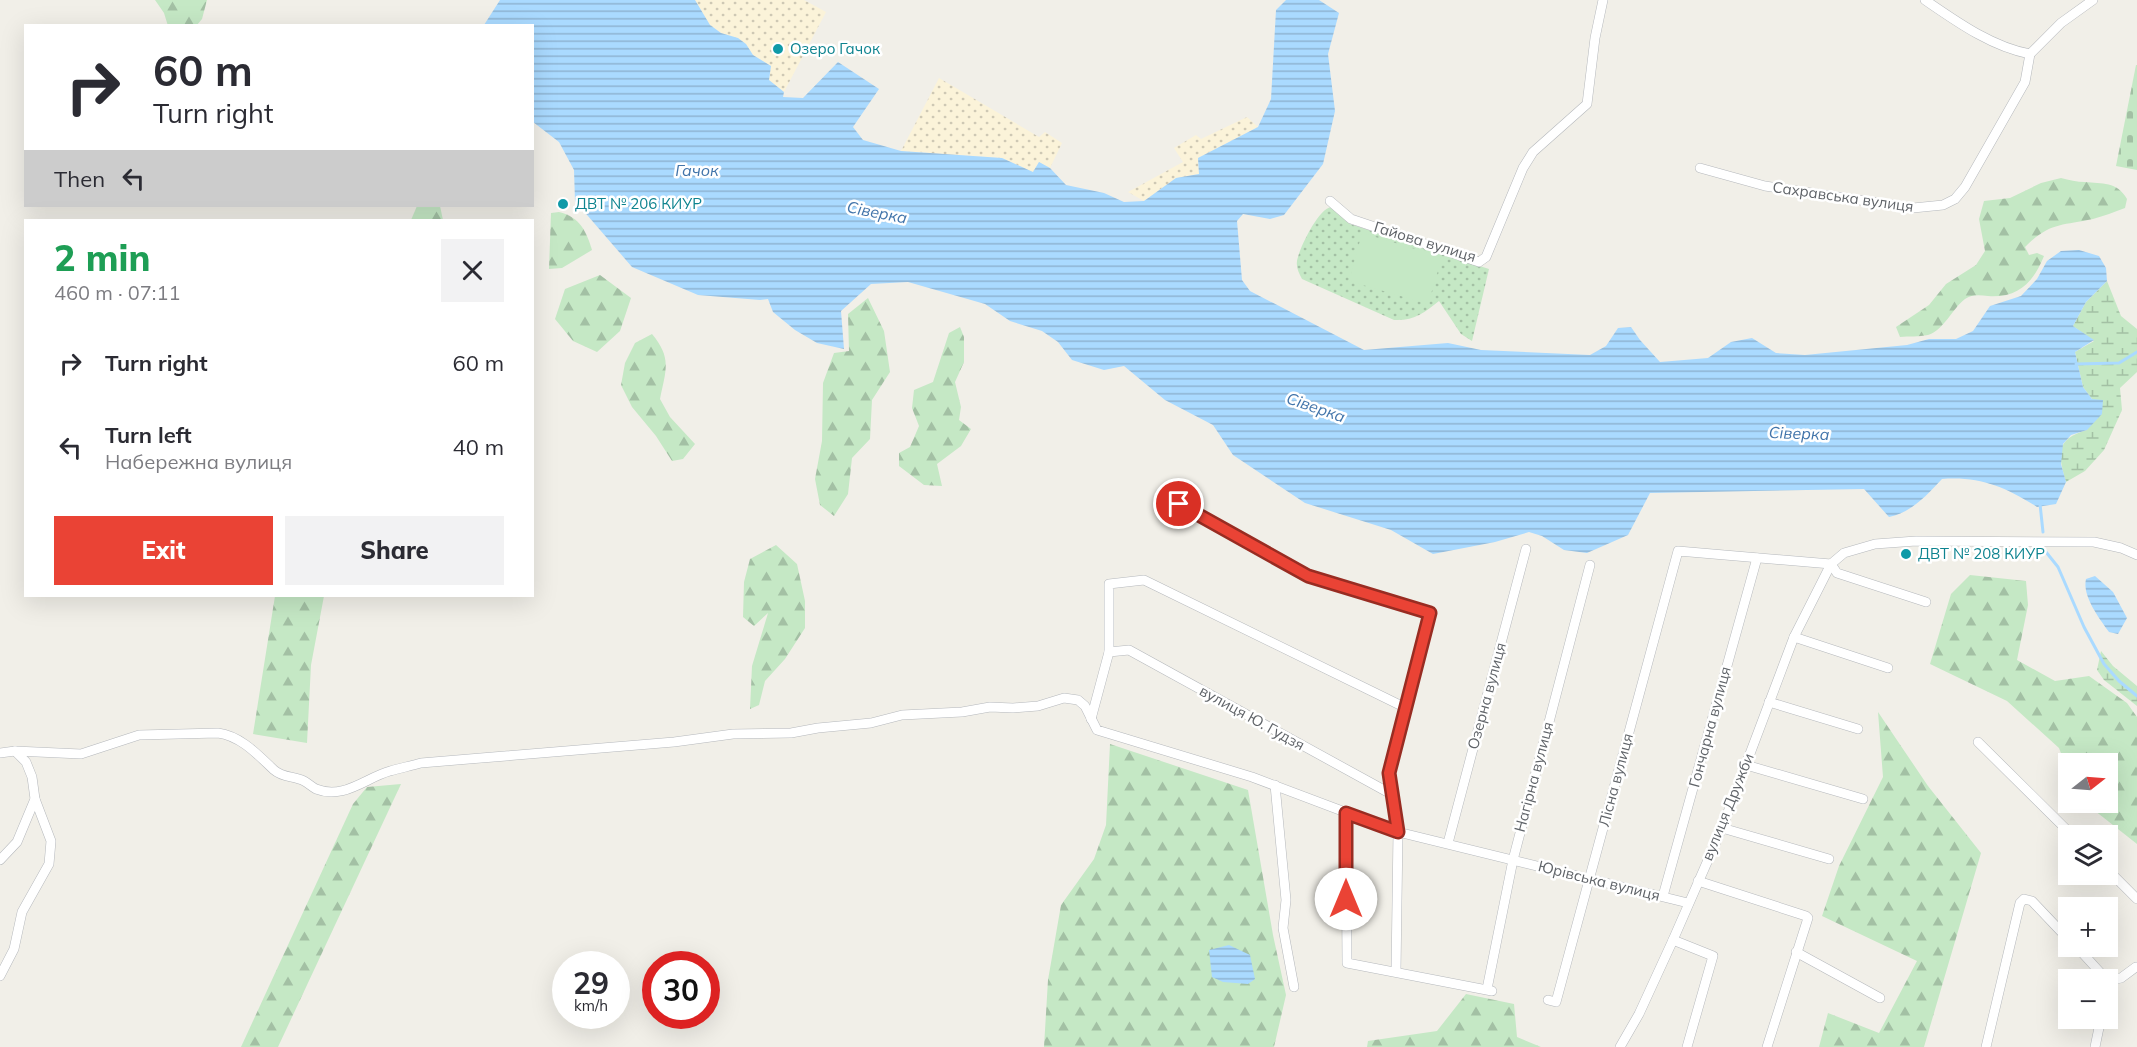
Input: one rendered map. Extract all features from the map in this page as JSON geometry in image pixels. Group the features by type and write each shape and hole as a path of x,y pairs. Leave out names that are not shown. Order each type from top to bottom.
{"street":[{"name":"Гайова вулиця","path":"1329,201 1351,219 1479,262 1486,257 1523,168 1533,153 1587,104 1595,38 1603,0"},
{"path":"1925,0 1969,28 2016,51 2030,54 2061,23 2093,0"},
{"name":"Сахравська вулиця","path":"1700,168 1765,186 1913,208 1943,205 1955,199 1965,187 2025,82 2030,54"},
{"path":"1179,504 1308,576 1430,613 1389,773 1398,832 1396,971 1347,963 1346,813"},
{"path":"1757,558 1831,564 1844,553 1875,544 1916,541 2094,542 2136,552"},
{"name":"Озерна вулиця","path":"1448,843 1526,549"},
{"name":"Лісна вулиця","path":"1548,1000 1556,1002 1678,551 1757,558"},
{"name":"Гончарна вулиця","path":"1663,896 1757,558"},
{"path":"1831,564 1837,573 1926,602"},
{"name":"вулиця Дружби","path":"1620,1047 1639,1014 1722,828 1794,637 1831,564"},
{"name":"Нагірна вулиця","path":"1396,971 1490,990 1511,860 1590,565"},
{"path":"1091,719 1109,652 1109,584 1144,580 1406,708"},
{"path":"1794,637 1888,668"},
{"name":"вулиця Ю. Гудзя","path":"1109,652 1129,650 1393,795"},
{"name":"Юрівська вулиця","path":"0,753 15,751 81,754 140,735 218,733 226,734 252,749 277,772 289,778 304,780 316,789 333,792 350,790 388,771 421,763 674,742 733,734 791,733 871,723 902,715 962,712 990,707 1038,706 1064,698 1078,700 1085,705 1097,730 1275,785 1398,832 1688,903"},
{"path":"1769,702 1858,729"},
{"path":"1978,742 2062,825"},
{"path":"0,976 14,949 22,912 49,864 51,841 35,799 32,777 26,762 15,751"},
{"path":"1746,765 1863,799"},
{"path":"1275,785 1286,900 1283,928 1294,987"},
{"path":"0,860 17,842 35,799"},
{"path":"1722,828 1829,859"},
{"path":"2118,880 2137,899"},
{"path":"1698,881 1806,916 1808,921 1796,952 1767,1047"},
{"path":"1986,1047 2020,903 2024,899 2032,901 2058,928"},
{"path":"1673,940 1713,956 1687,1047"},
{"path":"1796,952 1880,998"},
{"path":"2086,957 2096,969"},
{"path":"2118,979 2137,967"},
{"path":"2096,1047 2099,1029"}],"green space":[{"path":"155,0 207,0 202,19 198,24 167,24 164,13"},
{"path":"2137,65 2137,170 2116,166"},
{"path":"2061,178 2114,186 2127,199 2125,208 2093,219 2056,226 2042,233 2025,247 2029,255 2037,253 2044,256 2035,274 2023,287 1999,296 1968,297 1934,332 1925,336 1900,337 1896,327 1929,305 1946,284 1976,265 1985,251 1979,219 1984,201 2010,198 2041,183"},
{"path":"417,207 440,207 443,219 411,219"},
{"path":"1331,207 1350,224 1489,269 1472,341 1461,334 1439,301 1418,315 1394,320 1302,279 1297,264 1301,248 1320,215"},
{"path":"559,212 577,221 592,250 562,268 549,269 551,213"},
{"path":"1362,233 1442,257 1428,304 1349,281"},
{"path":"600,275 631,298 620,331 597,352 573,341 555,319 565,289"},
{"path":"2107,281 2121,316 2137,329 2137,372 2120,388 2122,410 2104,450 2085,471 2066,482 2061,463 2062,449 2069,438 2087,430 2092,399 2083,387 2075,352 2094,341 2073,326 2086,302"},
{"path":"868,298 884,331 890,372 872,400 870,439 852,458 848,494 834,516 820,505 815,479 822,441 823,383 834,353 849,351 848,314"},
{"path":"960,327 964,337 964,362 955,382 961,407 959,420 971,429 961,446 937,464 942,486 924,485 899,466 899,453 910,447 919,426 912,408 914,390 933,382 949,333"},
{"path":"652,334 663,350 666,365 660,399 670,417 695,444 683,459 672,461 656,436 632,407 621,385 625,363 635,343"},
{"path":"776,545 797,564 805,601 805,628 785,659 765,681 759,705 750,709 752,666 768,613 754,626 743,617 744,582 750,559"},
{"path":"1970,575 2026,581 2028,605 2017,660 2055,681 2089,676 2127,703 2137,717 2137,844 2118,829 2118,825 2113,825 2098,813 2118,813 2118,753 2061,753 2059,748 2007,701 1930,664 1951,594"},
{"path":"275,597 324,597 311,665 307,743 253,734"},
{"path":"2101,651 2113,666 2137,686 2137,706 2104,680 2097,670"},
{"path":"1878,712 1928,786 1981,853 1924,1047 1819,1047 1828,1013 1879,1033 1917,961 1822,916 1839,866 1883,777"},
{"path":"1110,744 1248,790 1273,935 1286,995 1274,1047 1044,1047 1048,980 1061,905 1094,859 1106,825"},
{"path":"401,784 278,1047 241,1047 353,804 367,787"},
{"path":"1466,994 1514,1004 1517,1037 1541,1047 1367,1047 1368,1041 1437,1031"}],"sand":[{"name":"Озеро Гачок","path":"695,0 804,0 826,12 784,92 769,80 771,66 753,55 746,44 721,33 710,25"},
{"path":"939,78 1039,137 1045,132 1062,143 1050,168 1039,162 1033,172 1002,158 901,151"},
{"path":"1247,117 1258,127 1198,158 1199,174 1176,178 1144,201 1128,192 1183,162 1174,148 1196,135 1201,139"}],"water":[{"name":"Гачок","path":"500,0 695,0 710,25 721,33 738,38 746,44 753,55 771,66 769,80 784,92 783,97 803,98 838,62 879,89 853,127 863,140 901,151 1002,158 1033,172 1039,162 1050,168 1066,185 1104,193 1124,202 1144,201 1176,178 1199,174 1198,158 1258,127 1271,99 1276,10 1286,0 1319,0 1339,13 1328,54 1335,111 1323,164 1284,215 1270,219 1243,214 1237,221 1242,280 1250,291 1364,350 1448,343 1481,350 1590,355 1606,346 1618,328 1631,327 1660,362 1708,358 1731,342 1752,338 1776,353 1805,355 1907,345 1929,339 1956,339 1973,331 1990,306 2021,296 2037,279 2047,261 2061,251 2079,250 2099,256 2106,268 2107,281 2086,302 2073,326 2094,340 2075,352 2083,387 2092,399 2103,400 2102,414 2087,430 2071,435 2063,444 2061,464 2066,482 2056,504 2037,507 1992,484 1968,479 1942,479 1912,507 1889,517 1864,489 1650,493 1628,535 1587,553 1564,550 1542,536 1529,532 1495,542 1433,554 1391,530 1305,503 1233,455 1213,425 1165,400 1124,366 1104,370 1072,360 1058,342 1042,331 1010,321 985,304 908,282 871,284 841,311 844,349 817,343 795,330 773,312 768,299 698,295 632,267 575,201 574,170 559,142 534,123 534,24 485,24"},
{"path":"2095,576 2113,592 2127,618 2118,634 2109,632 2089,600 2085,586 2086,579"},
{"path":"1229,945 1250,955 1255,979 1248,984 1223,982 1212,977 1209,950"}],"waterway":[{"name":"Сіверка","path":"2076,364 2119,363 2137,352"},
{"path":"2040,504 2043,532"},
{"path":"2042,547 2058,567 2084,627 2104,664 2137,696"}],"place":[{"name":"Озеро Гачок","path":"778,49"},
{"name":"ДВТ № 206 КИУР","path":"563,204"},
{"name":"ДВТ № 208 КИУР","path":"1906,554"}],"route":[{"path":"1179,504 1308,576 1430,613 1389,773 1398,832 1346,813 1346,899"}]}
